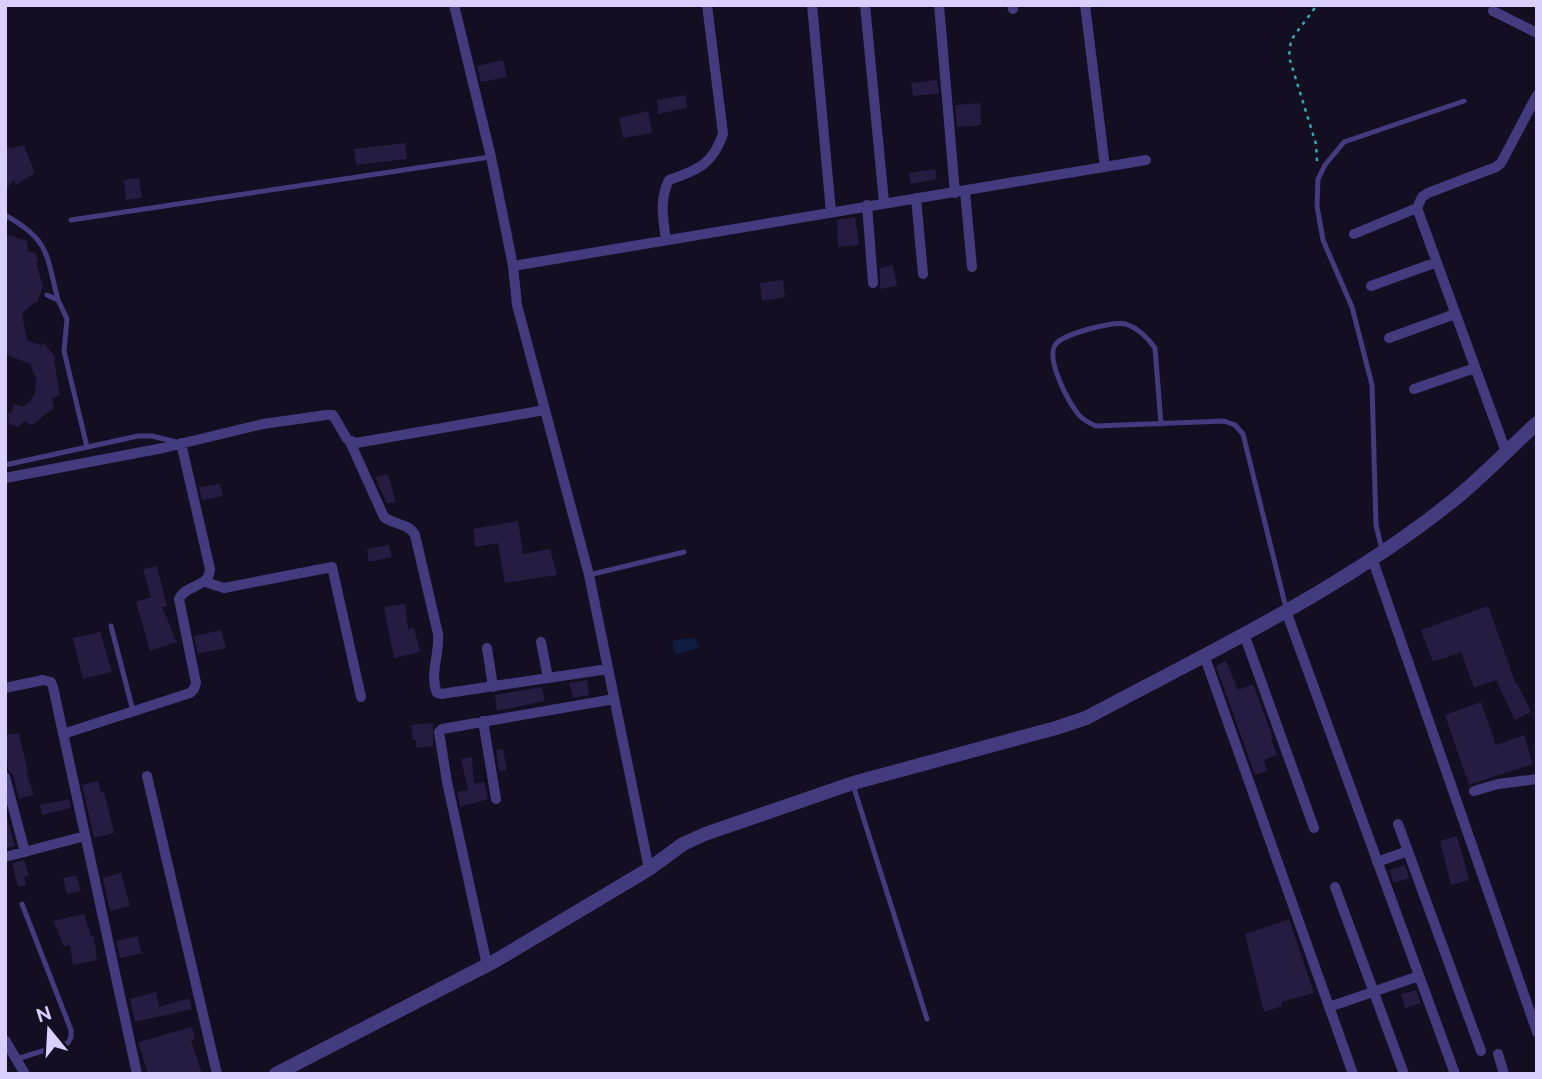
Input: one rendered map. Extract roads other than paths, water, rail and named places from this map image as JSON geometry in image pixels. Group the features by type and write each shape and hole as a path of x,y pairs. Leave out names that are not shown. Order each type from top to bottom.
{"street":[{"path":"454,5 491,157 513,266 517,305 589,575 649,869"},
{"path":"666,240 662,210 664,189 669,180 708,163 718,149 723,134 707,5"},
{"path":"812,5 831,212"},
{"path":"865,5 884,202"},
{"path":"939,5 960,192 972,267"},
{"path":"1085,5 1105,167"},
{"path":"1493,11 1537,33"},
{"path":"1506,452 1417,208 1418,202 1428,192 1501,163 1537,95"},
{"path":"513,266 1146,160"},
{"path":"916,198 923,274"},
{"path":"867,205 873,283"},
{"path":"1354,234 1417,208"},
{"path":"1371,286 1437,262"},
{"path":"1388,338 1455,314"},
{"path":"1414,389 1475,368"},
{"path":"350,442 545,410"},
{"path":"5,478 263,424 333,415 350,442 384,517 408,527 415,536 438,635 434,661 437,693 608,669"},
{"path":"276,1074 426,999 487,965 649,869 683,844 705,834 853,783 1076,721 1204,655 1286,611 1377,554 1455,499 1537,423"},
{"path":"63,734 194,689 196,683 179,599 185,590 205,582 210,576 210,569 181,443"},
{"path":"1377,554 1537,1032"},
{"path":"205,582 224,588 332,567 361,697"},
{"path":"1286,611 1455,1074"},
{"path":"1244,634 1314,828"},
{"path":"541,642 548,678"},
{"path":"487,649 493,687"},
{"path":"1204,655 1353,1074"},
{"path":"5,688 43,680 51,682 137,1074"},
{"path":"487,965 439,737 442,729 614,699"},
{"path":"483,720 496,799"},
{"path":"147,776 217,1074"},
{"path":"5,777 25,852"},
{"path":"1474,790 1537,779"},
{"path":"1398,824 1481,1051"},
{"path":"5,857 85,836"},
{"path":"1377,862 1408,851"},
{"path":"1335,887 1404,1074"},
{"path":"1329,1007 1419,976"},
{"path":"5,1040 25,1074"},
{"path":"1498,1054 1504,1074"}],"lane":[{"path":"1377,554 1372,385 1352,307 1324,240 1317,206 1318,179 1325,164 1344,142 1464,101"},
{"path":"71,220 491,157"},
{"path":"5,215 36,235 45,250 58,300 67,319 64,351 87,447"},
{"path":"47,295 58,300"},
{"path":"1161,424 1154,348 1136,330 1117,323 1069,334 1057,342 1053,349 1054,360 1068,398 1079,415 1096,426 1161,424 1224,421 1235,425 1243,433 1286,611"},
{"path":"5,465 138,436 152,436 181,443"},
{"path":"589,575 684,552"},
{"path":"111,626 133,711"},
{"path":"853,783 927,1019"},
{"path":"17,1059 68,1043 71,1037 71,1030 22,904"}],"water":[{"path":"696,639 699,648 677,654 674,651 673,641"}]}
